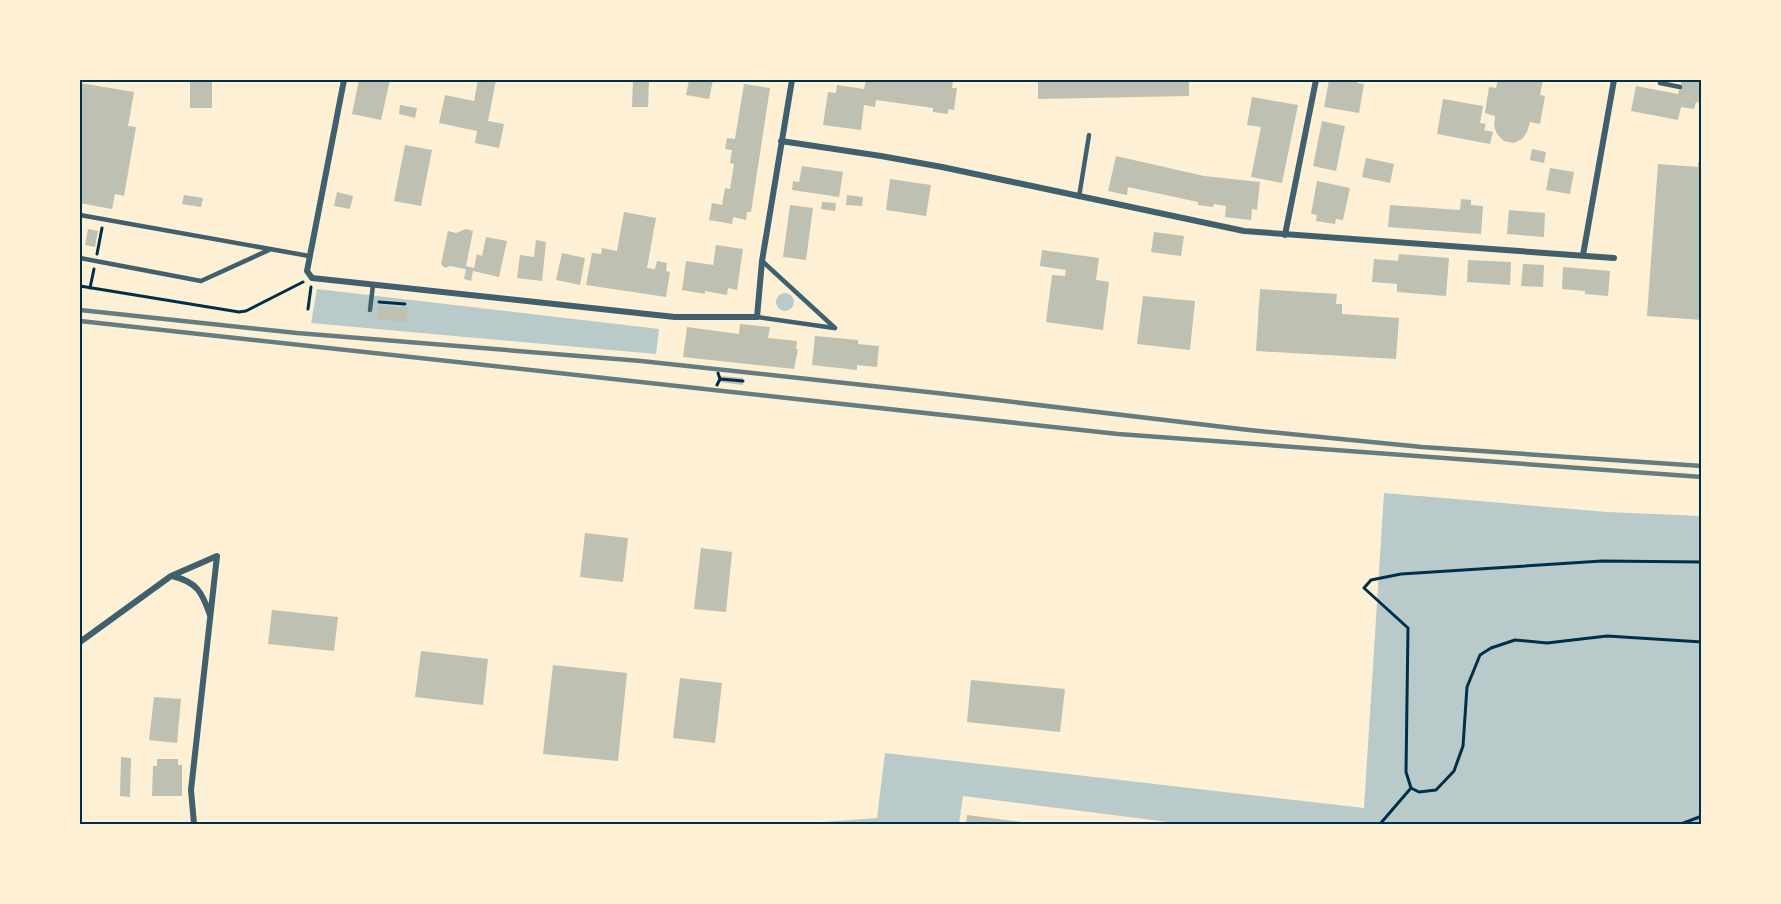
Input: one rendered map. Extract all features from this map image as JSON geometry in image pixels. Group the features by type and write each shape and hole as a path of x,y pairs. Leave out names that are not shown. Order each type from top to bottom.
{"street":[{"path":"344,80 309,256 307,271 312,278 675,317 757,316 762,261 792,80"},
{"path":"1285,235 1316,80"},
{"path":"1584,255 1614,80"},
{"path":"782,141 902,159 1218,227 1285,235 1614,258"},
{"path":"80,642 171,576 218,556 191,790 194,825"},
{"path":"171,576 186,579 196,587 204,598 211,616"}],"lane":[{"path":"1661,80 1660,84 1680,87"},
{"path":"1079,197 1089,135"},
{"path":"80,214 309,256"},
{"path":"80,258 201,281 271,249"},
{"path":"757,316 835,328 762,261"},
{"path":"370,310 373,285"}],"path":[{"path":"80,286 239,312 246,311 312,278 308,309"},
{"path":"371,302 405,304"},
{"path":"717,385 720,379 718,373"},
{"path":"720,379 743,381"},
{"path":"1701,562 1602,561 1401,574 1371,580 1364,588 1408,628 1406,772 1411,788 1419,792 1436,790 1454,771 1463,746 1467,687 1480,655 1491,648 1515,640 1547,643 1607,636 1701,642"},
{"path":"1380,825 1411,788"},
{"path":"1681,825 1701,816"}],"shaded area":[{"path":"317,289 659,329 656,354 311,323"},
{"path":"785,293 791,296 794,302 791,308 785,311 779,308 776,302 779,296"},
{"path":"1384,493 1607,512 1701,516 1701,824 1184,824 963,796 959,824 798,824 877,818 885,753 1364,808"}],"building":[{"path":"190,80 212,80 212,108 190,108"},
{"path":"359,80 390,80 381,120 352,114"},
{"path":"478,80 496,80 488,121 504,124 499,148 475,143 477,131 439,123 445,95 474,101"},
{"path":"633,80 649,80 648,107 632,107"},
{"path":"689,80 713,80 709,99 686,95"},
{"path":"866,80 953,80 952,88 957,88 954,110 948,109 948,114 933,112 933,108 876,100 875,107 864,105 861,130 823,125 828,92 836,93 837,85 864,89"},
{"path":"1038,80 1189,80 1189,96 1038,99"},
{"path":"1329,80 1358,80 1357,83 1364,84 1359,113 1324,107"},
{"path":"1498,80 1543,80 1540,95 1545,96 1540,124 1530,122 1522,139 1514,143 1504,141 1497,134 1494,126 1495,116 1485,113 1489,87 1496,88"},
{"path":"1682,80 1702,80 1702,93 1694,109 1681,107 1678,120 1631,111 1636,86 1678,94"},
{"path":"80,83 134,92 128,126 136,127 124,196 115,194 112,209 80,203"},
{"path":"744,84 770,88 751,212 747,212 746,220 733,217 732,224 709,220 712,203 722,205 725,188 730,189 734,164 730,163 732,150 725,149 727,138 735,139"},
{"path":"1252,97 1298,105 1282,183 1251,177 1261,127 1247,125"},
{"path":"1443,99 1483,106 1480,123 1486,124 1484,130 1493,132 1490,144 1437,134"},
{"path":"400,105 417,108 415,118 399,114"},
{"path":"1322,121 1345,126 1336,171 1313,166"},
{"path":"405,145 432,150 421,206 394,201"},
{"path":"1532,149 1546,152 1544,163 1530,160"},
{"path":"1116,156 1204,176 1260,182 1257,210 1252,209 1251,220 1225,217 1226,206 1198,205 1198,202 1128,187 1127,195 1108,191"},
{"path":"1366,158 1394,164 1390,183 1362,177"},
{"path":"1698,162 1702,163 1702,320 1647,316 1658,164 1698,167"},
{"path":"802,166 843,172 839,197 792,190 793,181 799,182"},
{"path":"1550,168 1574,172 1570,194 1546,190"},
{"path":"890,179 931,185 926,216 886,210"},
{"path":"1317,181 1350,188 1343,220 1336,219 1335,224 1316,221 1317,215 1311,214"},
{"path":"337,192 353,196 350,209 334,206"},
{"path":"184,195 203,198 201,207 182,204"},
{"path":"847,195 863,197 862,206 846,205"},
{"path":"1461,199 1471,200 1471,205 1483,206 1481,234 1388,227 1390,205 1460,210"},
{"path":"822,202 836,203 835,211 821,209"},
{"path":"790,205 813,208 806,260 783,257"},
{"path":"1509,210 1545,213 1544,237 1507,234"},
{"path":"624,212 656,218 647,268 655,269 657,261 667,263 666,271 670,272 666,297 586,285 592,253 601,254 602,248 617,251"},
{"path":"88,229 98,231 95,247 85,245"},
{"path":"466,229 473,231 466,266 474,268 477,254 482,256 486,237 507,241 499,277 473,271 471,281 464,279 466,269 450,266 445,268 441,264 448,231 456,233"},
{"path":"1154,232 1184,236 1181,256 1151,252"},
{"path":"536,240 546,242 542,281 517,278 520,255 534,257"},
{"path":"716,245 743,249 737,290 728,288 727,295 682,290 686,261 713,265"},
{"path":"1042,250 1099,258 1096,280 1109,282 1103,330 1046,322 1052,275 1065,276 1066,270 1040,266"},
{"path":"562,253 585,258 580,285 556,280"},
{"path":"1399,254 1449,258 1446,296 1397,292 1397,284 1372,282 1374,259 1398,261"},
{"path":"1468,260 1511,262 1510,285 1467,282"},
{"path":"1523,264 1544,265 1543,287 1521,286"},
{"path":"1563,267 1610,271 1608,296 1562,289"},
{"path":"1260,289 1337,294 1336,304 1342,304 1342,314 1399,318 1396,359 1256,351"},
{"path":"1143,296 1195,301 1190,350 1137,344"},
{"path":"378,306 408,308 406,322 377,319"},
{"path":"740,324 770,327 768,338 797,341 796,349 798,349 794,369 683,357 687,327 739,334"},
{"path":"815,336 858,340 858,344 879,346 877,367 857,365 857,370 812,365"},
{"path":"720,376 743,378 743,385 720,382"},
{"path":"585,533 628,538 623,582 580,577"},
{"path":"701,548 732,552 726,612 694,609"},
{"path":"272,610 338,617 334,651 268,644"},
{"path":"421,651 488,659 483,705 415,697"},
{"path":"553,665 627,673 618,761 543,754"},
{"path":"680,678 722,683 715,743 673,738"},
{"path":"971,680 1065,689 1060,732 967,722"},
{"path":"154,697 181,699 177,743 149,740"},
{"path":"121,757 131,758 130,797 120,796"},
{"path":"157,759 178,759 178,765 182,765 182,796 152,796 153,766 157,766"},
{"path":"967,815 1031,823 1031,824 966,824"}],"railway":[{"path":"80,310 297,333 641,361 1249,430 1422,447 1702,466"},
{"path":"80,321 1118,434 1702,477"}]}
